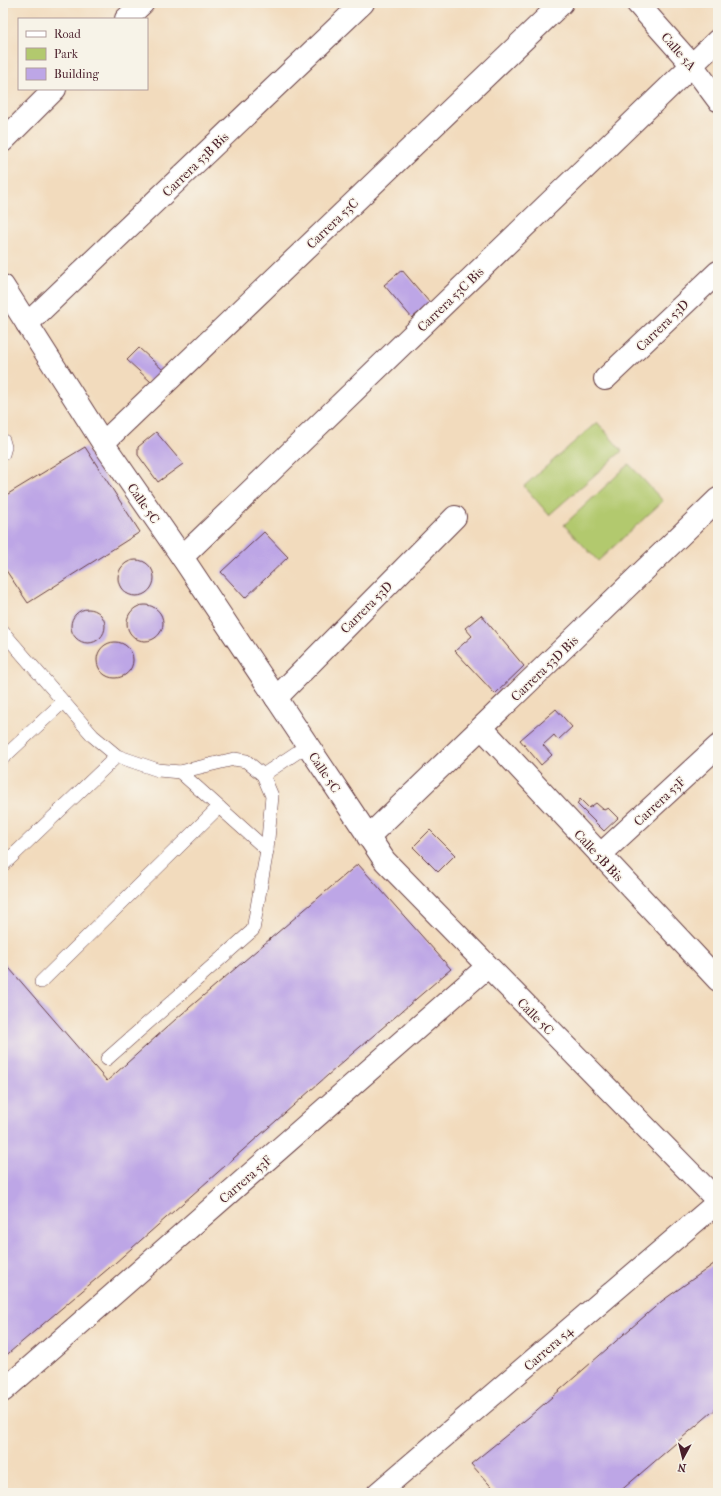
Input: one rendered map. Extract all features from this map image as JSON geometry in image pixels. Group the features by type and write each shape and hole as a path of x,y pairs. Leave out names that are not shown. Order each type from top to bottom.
{"street":[{"path":"127,18 143,3"},
{"name":"Carrera 53B Bis","path":"27,324 364,3"},
{"name":"Carrera 53C","path":"102,443 562,3"},
{"name":"Calle 5A","path":"637,3 692,65 718,100"},
{"name":"Carrera 53C Bis","path":"182,557 718,40"},
{"path":"3,141 55,90"},
{"name":"Carrera 53D","path":"605,379 718,272"},
{"name":"Calle 5C","path":"3,286 102,443 182,557 368,837 385,860 718,1201"},
{"name":"Carrera 53D Bis","path":"368,837 718,499"},
{"name":"Carrera 53D","path":"276,698 455,517"},
{"name":"Calle 5B Bis","path":"482,728 717,978"},
{"name":"Carrera 53F","path":"600,855 718,746"},
{"name":"Carrera 53F","path":"3,1391 488,967"},
{"name":"Carrera 54","path":"378,1493 718,1201"}],"lane":[{"path":"3,440 5,447 3,454"},
{"path":"3,632 93,736 117,756 158,770 180,772 234,759 246,761 263,775 272,796 267,850 253,930 107,1059"},
{"path":"3,758 64,702"},
{"path":"263,775 308,745"},
{"path":"3,865 117,756"},
{"path":"180,772 267,850"},
{"path":"41,982 219,807"}],"green space":[{"path":"597,422 622,451 549,515 524,486"},
{"path":"629,464 663,501 598,561 564,525"}],"building":[{"path":"402,270 430,303 412,318 384,285"},
{"path":"139,348 163,370 151,382 127,360"},
{"path":"156,432 183,464 158,482 138,455 138,447"},
{"path":"85,447 140,532 28,603 3,566 3,497"},
{"path":"264,532 288,557 245,598 221,572"},
{"path":"136,560 146,563 151,568 154,578 151,588 146,593 136,596 126,593 121,588 118,578 121,568 126,563"},
{"path":"145,605 155,608 160,613 163,623 160,633 155,638 145,641 135,638 130,633 127,623 130,613 135,608"},
{"path":"91,609 98,611 103,616 105,626 103,636 98,641 85,643 78,641 73,636 71,623 73,616 78,611"},
{"path":"481,615 524,666 495,694 455,651 472,636 465,628"},
{"path":"115,642 125,645 130,650 133,660 130,670 125,675 115,678 105,675 100,670 97,660 100,650 105,645"},
{"path":"556,709 572,727 558,740 554,735 543,745 552,755 541,765 520,740"},
{"path":"580,799 589,808 596,803 604,810 608,808 618,818 604,831 577,804"},
{"path":"430,830 455,855 438,872 413,847"},
{"path":"358,864 451,969 353,1053 115,1263 3,1358 3,961 107,1081 176,1019"},
{"path":"718,1261 718,1407 618,1493 497,1493 471,1464 529,1417 662,1301"}]}
